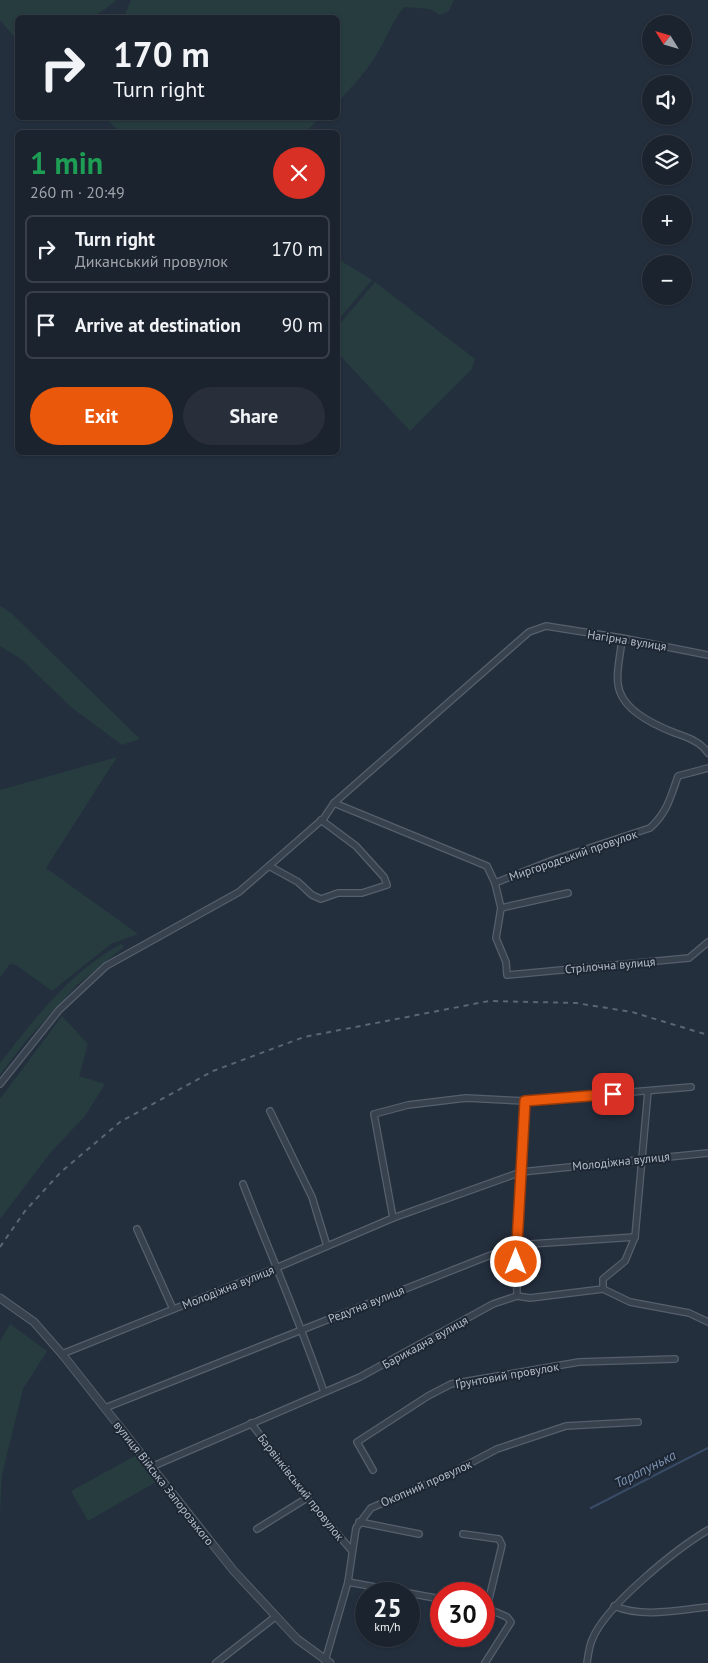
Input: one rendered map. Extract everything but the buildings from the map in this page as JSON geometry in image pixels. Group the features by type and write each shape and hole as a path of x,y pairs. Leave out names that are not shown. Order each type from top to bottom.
{"street":[{"name":"Нагірна вулиця","path":"334,803 511,645 529,632 546,626 622,638 708,655"},
{"path":"622,638 618,679 620,693 630,706 656,725 698,744 708,753"},
{"name":"Миргородський провулок","path":"495,883 553,860 650,828 661,818 668,807 678,776 708,768"},
{"path":"0,1084 59,1010 106,966 239,892 321,820 334,803"},
{"name":"Миргородський провулок","path":"334,803 488,866 502,908 496,938 506,962 507,975"},
{"path":"270,866 298,882 312,895 321,899 338,893 362,893 387,886 384,877 356,846 321,820"},
{"path":"502,908 568,894"},
{"name":"Стрілочна вулиця","path":"507,975 689,958 708,942"},
{"path":"393,1218 374,1114 408,1105 466,1098 525,1101 691,1087"},
{"path":"648,1091 635,1237 625,1261 603,1279 603,1289 630,1302 689,1313 708,1322"},
{"path":"517,1296 516,1245 525,1101"},
{"path":"270,1111 312,1196 327,1246"},
{"name":"Молодіжна вулиця","path":"62,1354 276,1268 393,1218 521,1172 642,1158 708,1153"},
{"path":"243,1184 303,1330 324,1392"},
{"path":"137,1229 173,1309"},
{"name":"Редутна вулиця","path":"104,1408 516,1245 635,1237"},
{"name":"Барикадна вулиця","path":"151,1467 360,1377 493,1304 517,1296 530,1298 603,1289"},
{"name":"вулиця Війська Запорозького","path":"1,1298 34,1322 62,1354 232,1570 297,1639 328,1662"},
{"name":"Ґрунтовий провулок","path":"373,1470 357,1442 451,1384 579,1362 675,1359"},
{"name":"Окопний провулок","path":"359,1522 371,1508 432,1483 497,1449 566,1426 638,1422"},
{"name":"Барвінківський провулок","path":"251,1423 307,1498 352,1551"},
{"path":"258,1529 307,1498"},
{"path":"328,1662 348,1582 352,1551 359,1522 419,1534"},
{"path":"587,1663 592,1640 614,1606 634,1587 708,1530"},
{"path":"464,1534 492,1536 499,1539 502,1545 492,1582"},
{"path":"348,1582 430,1597"},
{"path":"614,1606 628,1612 708,1607"},
{"path":"485,1663 511,1622 507,1617 495,1612"},
{"path":"216,1663 275,1617"}],"green space":[{"path":"0,0 117,0 97,15 15,15 15,38 0,20"},
{"path":"131,0 454,0 449,11 440,15 430,9 404,7 371,63 340,100 340,15 125,15"},
{"path":"107,120 317,120 308,130 118,130"},
{"path":"340,260 372,280 340,318"},
{"path":"375,282 475,359 472,369 410,431 340,355 340,324"},
{"path":"0,606 10,612 140,739 122,745 71,707 21,659 0,646"},
{"path":"117,757 46,868 138,934 111,944 52,991 16,965 10,964 0,977 0,790"},
{"path":"121,944 124,947 77,985 25,1042 0,1075 0,1063 54,997 86,968"},
{"path":"62,1016 88,1044 79,1076 105,1084 85,1116 51,1152 0,1219 0,1099"},
{"path":"10,1324 47,1351 23,1389 2,1475 0,1515 0,1341"},
{"path":"135,1456 156,1482 88,1521 71,1491"}],"waterway":[{"name":"Тарапунька","path":"591,1508 708,1448"}],"railway":[{"path":"0,1247 25,1211 61,1172 120,1122 213,1071 304,1037 489,1001 576,1003 632,1012 708,1035"}],"route":[{"path":"516,1262 525,1101 613,1094"}]}
